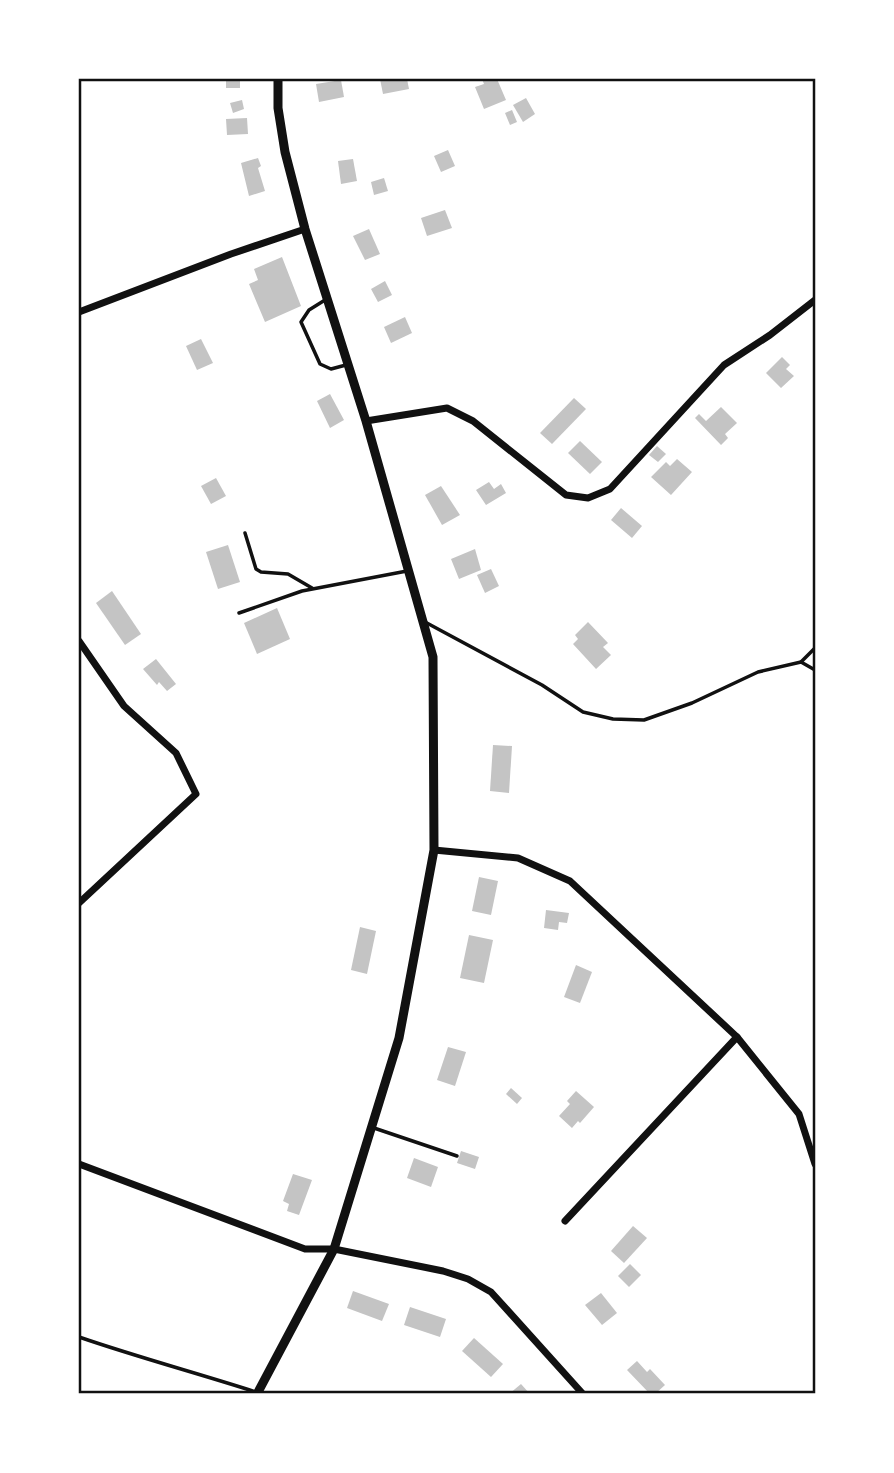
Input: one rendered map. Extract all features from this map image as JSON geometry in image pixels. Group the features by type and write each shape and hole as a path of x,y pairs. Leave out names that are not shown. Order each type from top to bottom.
{"street":[{"path":"257,1393 334,1249 399,1038 434,850 433,657 366,421 305,229 285,152 278,108 278,79"},
{"path":"79,312 305,229"},
{"path":"366,421 447,408 473,421 566,495 588,498 610,489 724,365 815,300"},
{"path":"79,641 124,706 176,753 195,793 79,903"},
{"path":"434,850 518,858 570,881 737,1037 799,1114 815,1161"},
{"path":"565,1221 737,1037"},
{"path":"79,1164 305,1249 334,1249 443,1271 468,1279 491,1292 583,1394"}],"lane":[{"path":"327,299 304,317 301,322 303,329 320,365 331,369 348,365"},
{"path":"245,533 256,569 261,572 288,574 313,589"},
{"path":"239,613 313,589 409,570"},
{"path":"423,621 541,685 583,712 613,719 644,720 692,703 758,672 801,662 815,649"},
{"path":"801,662 815,670"},
{"path":"372,1127 457,1156"},
{"path":"79,1337 163,1366 191,1371 257,1393"}],"building":[{"path":"226,79 240,79 240,88 226,88"},
{"path":"380,79 407,79 409,89 383,94"},
{"path":"482,79 497,79 506,100 484,109 475,87 484,84"},
{"path":"341,80 344,97 319,102 316,84"},
{"path":"526,98 535,114 523,122 513,105"},
{"path":"242,100 244,109 233,113 230,103"},
{"path":"512,110 517,122 510,125 505,113"},
{"path":"247,118 248,134 227,135 226,119"},
{"path":"448,150 455,166 441,172 434,156"},
{"path":"258,158 265,191 249,196 241,163"},
{"path":"353,159 357,181 341,184 338,161"},
{"path":"384,178 388,191 374,195 371,182"},
{"path":"445,210 452,228 427,236 421,218"},
{"path":"369,229 380,254 365,260 353,236"},
{"path":"282,257 301,306 265,322 249,284 258,280 254,269"},
{"path":"385,281 392,295 378,302 371,289"},
{"path":"405,317 412,333 391,343 384,327"},
{"path":"201,339 213,363 197,370 186,346"},
{"path":"782,357 790,365 786,369 794,376 781,388 766,373"},
{"path":"330,394 344,420 330,428 317,401"},
{"path":"574,398 586,409 552,444 540,433"},
{"path":"721,407 737,423 725,434 728,438 721,445 695,418 699,414 706,421"},
{"path":"580,441 602,462 590,474 568,453"},
{"path":"657,446 666,454 658,462 649,455"},
{"path":"677,459 692,472 671,495 651,477 666,462 670,466"},
{"path":"216,478 226,496 211,504 201,486"},
{"path":"489,482 494,489 501,484 506,493 486,505 476,490"},
{"path":"441,486 460,515 442,525 425,495"},
{"path":"621,508 642,526 632,538 611,520"},
{"path":"228,545 240,582 218,589 206,552"},
{"path":"475,549 481,570 459,579 451,559"},
{"path":"491,569 499,586 485,593 477,575"},
{"path":"112,591 141,634 125,645 96,603"},
{"path":"277,608 290,639 257,654 244,623"},
{"path":"588,622 608,643 603,647 611,655 596,669 573,644 578,639 575,635"},
{"path":"156,659 176,684 167,691 159,682 157,685 143,669"},
{"path":"493,745 512,746 509,793 490,791"},
{"path":"479,877 498,881 491,915 472,911"},
{"path":"546,910 569,913 567,923 559,922 558,930 544,928"},
{"path":"360,927 376,931 367,974 351,970"},
{"path":"469,935 493,940 484,983 460,978"},
{"path":"576,965 592,972 580,1003 564,997"},
{"path":"448,1047 466,1052 455,1086 437,1080"},
{"path":"511,1088 522,1098 517,1104 506,1094"},
{"path":"576,1091 594,1107 572,1128 559,1116 570,1104 567,1101"},
{"path":"461,1151 479,1157 475,1169 457,1163"},
{"path":"414,1158 438,1167 431,1187 407,1178"},
{"path":"293,1174 312,1180 299,1215 287,1211 289,1204 283,1201"},
{"path":"633,1226 647,1238 624,1263 611,1251"},
{"path":"630,1264 641,1275 629,1287 618,1276"},
{"path":"353,1291 389,1304 382,1321 347,1308"},
{"path":"601,1293 617,1313 602,1325 585,1305"},
{"path":"410,1307 446,1319 440,1337 404,1325"},
{"path":"474,1338 503,1364 491,1377 462,1351"},
{"path":"637,1361 647,1372 650,1369 665,1385 655,1394 650,1394 627,1370"},
{"path":"521,1384 530,1394 509,1394"}]}
